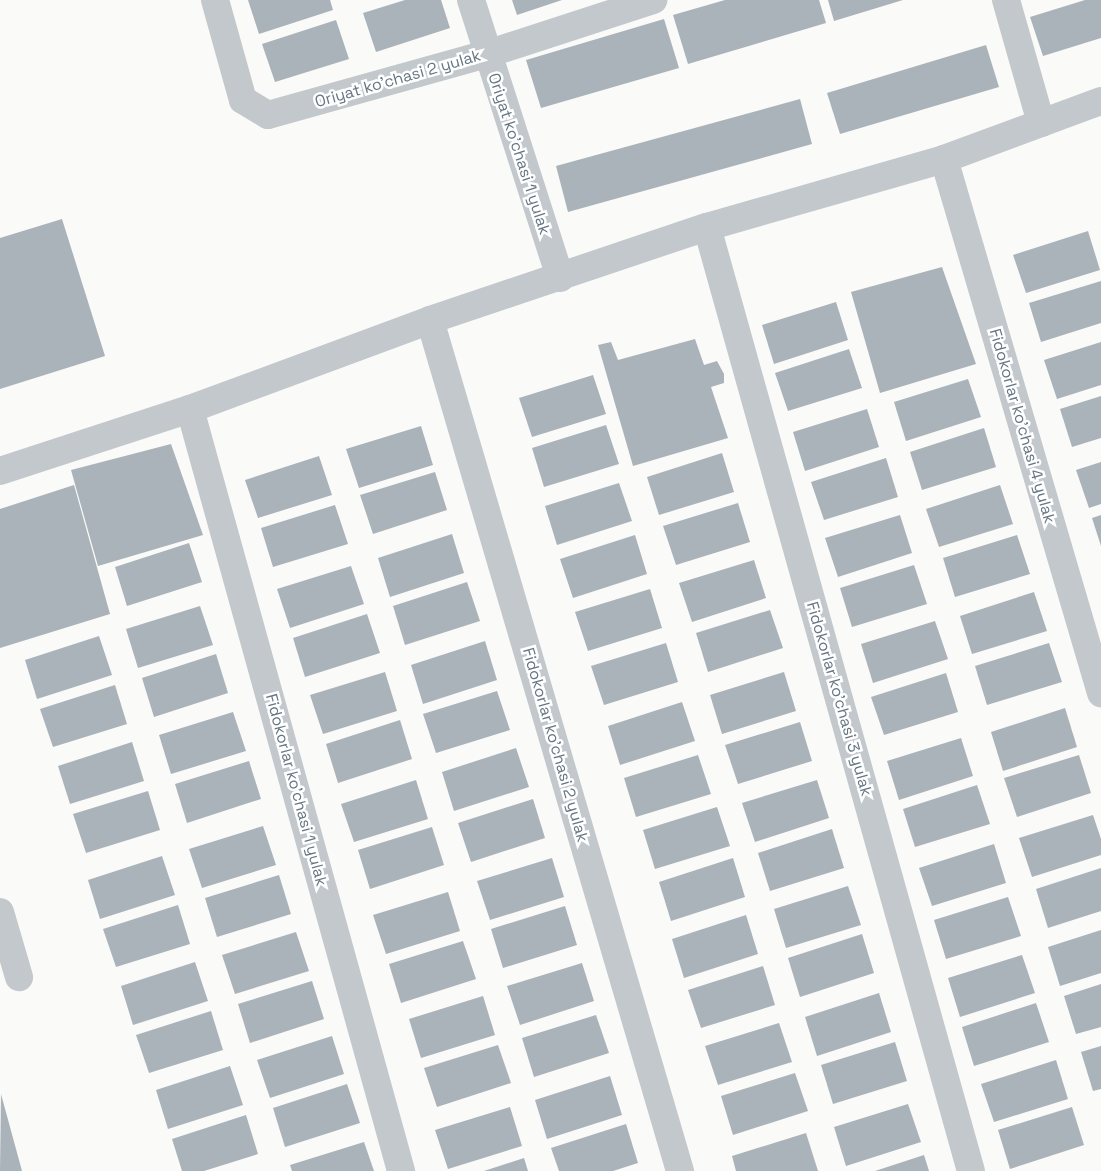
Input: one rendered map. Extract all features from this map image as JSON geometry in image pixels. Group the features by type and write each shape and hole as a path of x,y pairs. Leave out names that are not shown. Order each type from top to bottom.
{"street":[{"name":"Oriyat ko'chasi 2 yulak","path":"215,0 243,100 268,115 487,54 653,0"},
{"name":"Oriyat ko'chasi 1 yulak","path":"471,0 560,278"},
{"path":"1006,0 1041,123"},
{"path":"0,471 190,409 430,320 707,228 944,159 1101,101"},
{"name":"Fidokorlar ko'chasi 4 yulak","path":"944,159 1101,692"},
{"name":"Fidokorlar ko'chasi 3 yulak","path":"707,228 971,1171"},
{"name":"Fidokorlar ko'chasi 2 yulak","path":"430,320 680,1171"},
{"name":"Fidokorlar ko'chasi 1 yulak","path":"190,409 401,1171"},
{"path":"0,912 19,977"}],"building":[{"path":"248,0 330,0 333,10 259,34"},
{"path":"405,0 441,0 450,28 376,52 363,13"},
{"path":"512,0 562,0 517,15"},
{"path":"725,0 819,0 826,23 688,64 673,15"},
{"path":"828,0 903,0 834,21"},
{"path":"1085,0 1101,0 1101,38 1043,56 1030,17"},
{"path":"664,19 679,68 541,108 526,60"},
{"path":"336,20 349,59 275,82 262,44"},
{"path":"986,45 999,87 840,134 827,93"},
{"path":"800,99 812,144 568,212 556,166"},
{"path":"62,219 105,356 0,389 0,238"},
{"path":"1088,231 1100,270 1026,293 1013,255"},
{"path":"942,267 976,364 880,393 851,292"},
{"path":"1101,281 1101,323 1041,342 1029,303"},
{"path":"836,302 848,340 774,364 762,325"},
{"path":"695,339 704,365 717,361 724,374 724,383 711,387 728,438 633,466 598,345 611,342 618,360"},
{"path":"1101,342 1101,385 1057,399 1044,360"},
{"path":"849,349 862,388 788,411 775,373"},
{"path":"593,375 606,414 532,437 519,398"},
{"path":"968,379 981,417 906,441 894,402"},
{"path":"1101,396 1101,438 1072,447 1060,409"},
{"path":"867,409 879,447 805,471 793,432"},
{"path":"606,425 619,464 544,487 532,448"},
{"path":"421,426 433,465 359,488 346,449"},
{"path":"984,428 996,467 922,490 910,452"},
{"path":"171,444 203,535 98,566 71,470"},
{"path":"722,453 734,492 659,515 647,477"},
{"path":"319,456 332,495 258,518 245,480"},
{"path":"886,458 898,497 824,520 811,482"},
{"path":"1101,462 1101,504 1089,508 1076,470"},
{"path":"435,472 447,510 373,534 360,495"},
{"path":"619,483 632,521 557,545 545,506"},
{"path":"74,485 110,614 0,648 0,509"},
{"path":"1000,485 1013,524 939,547 926,509"},
{"path":"738,503 750,542 676,565 663,526"},
{"path":"335,505 348,544 273,567 261,528"},
{"path":"900,515 912,553 838,577 825,538"},
{"path":"1101,515 1101,546 1092,518"},
{"path":"452,534 464,573 390,597 378,558"},
{"path":"635,535 647,574 573,598 560,559"},
{"path":"1017,535 1030,574 955,597 943,558"},
{"path":"189,543 202,582 127,606 115,567"},
{"path":"754,560 766,598 692,622 679,583"},
{"path":"914,565 927,604 852,627 840,588"},
{"path":"351,566 364,604 290,628 277,589"},
{"path":"467,582 480,621 405,645 393,606"},
{"path":"650,589 662,628 588,651 575,612"},
{"path":"1034,592 1047,631 972,654 960,616"},
{"path":"200,606 213,645 138,668 126,629"},
{"path":"770,610 783,648 708,672 696,633"},
{"path":"367,614 380,653 305,677 293,638"},
{"path":"935,621 948,659 873,683 861,644"},
{"path":"99,636 112,675 37,699 25,660"},
{"path":"485,641 497,680 423,704 411,665"},
{"path":"666,643 678,682 604,705 591,666"},
{"path":"1049,643 1062,682 987,705 975,666"},
{"path":"216,654 228,693 154,717 142,678"},
{"path":"385,672 397,711 323,734 310,695"},
{"path":"784,672 796,711 722,734 710,695"},
{"path":"946,673 958,712 884,735 871,697"},
{"path":"115,685 127,724 53,747 40,709"},
{"path":"497,691 510,730 436,753 423,714"},
{"path":"682,702 695,741 620,765 608,726"},
{"path":"1065,708 1077,747 1003,771 991,732"},
{"path":"233,712 246,751 171,774 159,735"},
{"path":"400,720 412,759 338,783 326,744"},
{"path":"800,722 812,761 738,784 725,745"},
{"path":"961,738 973,776 899,800 887,761"},
{"path":"132,742 144,781 70,804 58,766"},
{"path":"516,748 529,787 454,811 442,772"},
{"path":"698,755 711,794 636,817 624,778"},
{"path":"1079,755 1091,793 1017,817 1004,778"},
{"path":"249,761 261,799 187,823 175,784"},
{"path":"416,780 428,819 354,842 341,804"},
{"path":"817,780 829,818 755,842 742,803"},
{"path":"977,785 990,824 915,847 903,809"},
{"path":"148,791 160,830 86,853 73,814"},
{"path":"533,799 545,838 471,862 458,823"},
{"path":"717,807 730,846 655,869 643,830"},
{"path":"1093,815 1101,839 1101,855 1032,877 1019,838"},
{"path":"263,826 276,865 202,888 189,849"},
{"path":"432,827 444,865 370,889 358,850"},
{"path":"832,829 844,868 770,891 758,853"},
{"path":"994,844 1006,883 932,906 919,868"},
{"path":"162,856 175,895 100,919 88,880"},
{"path":"552,858 564,897 490,920 477,881"},
{"path":"733,858 745,897 671,921 659,882"},
{"path":"1101,868 1101,911 1048,928 1036,889"},
{"path":"279,875 291,914 217,937 205,898"},
{"path":"848,886 861,925 786,948 774,909"},
{"path":"448,892 460,931 386,954 373,915"},
{"path":"1008,897 1021,936 946,959 934,920"},
{"path":"178,905 190,944 116,967 103,929"},
{"path":"565,906 577,945 503,968 491,929"},
{"path":"746,915 758,954 684,978 672,939"},
{"path":"1101,930 1101,973 1060,986 1048,947"},
{"path":"296,932 309,971 235,994 222,955"},
{"path":"862,934 874,973 800,997 788,958"},
{"path":"463,941 476,979 401,1003 389,964"},
{"path":"1022,955 1035,993 960,1017 948,978"},
{"path":"195,962 208,1001 133,1025 121,986"},
{"path":"582,963 594,1001 520,1025 507,986"},
{"path":"763,966 775,1005 701,1028 688,990"},
{"path":"312,981 324,1019 250,1043 238,1004"},
{"path":"1101,984 1101,1027 1076,1034 1064,996"},
{"path":"879,993 891,1032 817,1056 805,1017"},
{"path":"483,996 495,1035 421,1058 409,1019"},
{"path":"1036,1003 1049,1042 974,1066 962,1027"},
{"path":"211,1011 223,1050 149,1073 136,1035"},
{"path":"596,1015 609,1053 534,1077 522,1038"},
{"path":"779,1023 792,1062 718,1085 705,1046"},
{"path":"332,1036 344,1074 270,1098 257,1060"},
{"path":"895,1042 907,1081 833,1104 821,1065"},
{"path":"498,1045 511,1083 437,1107 424,1068"},
{"path":"1101,1046 1101,1089 1093,1091 1081,1052"},
{"path":"1056,1060 1068,1099 994,1122 981,1084"},
{"path":"230,1066 243,1105 168,1129 156,1090"},
{"path":"795,1073 808,1111 733,1135 721,1096"},
{"path":"610,1076 622,1115 547,1139 535,1100"},
{"path":"347,1084 360,1123 285,1147 273,1108"},
{"path":"1,1094 22,1171 0,1171"},
{"path":"908,1104 921,1142 846,1166 834,1127"},
{"path":"510,1107 522,1146 448,1169 435,1130"},
{"path":"1072,1107 1084,1145 1010,1169 998,1130"},
{"path":"246,1115 258,1154 204,1171 182,1171 172,1139"},
{"path":"626,1124 638,1163 613,1171 559,1171 551,1148"},
{"path":"806,1133 818,1171 736,1171 732,1156"},
{"path":"364,1142 374,1171 292,1171 290,1165"},
{"path":"924,1155 929,1171 875,1171"},
{"path":"524,1158 528,1171 484,1171"}]}
